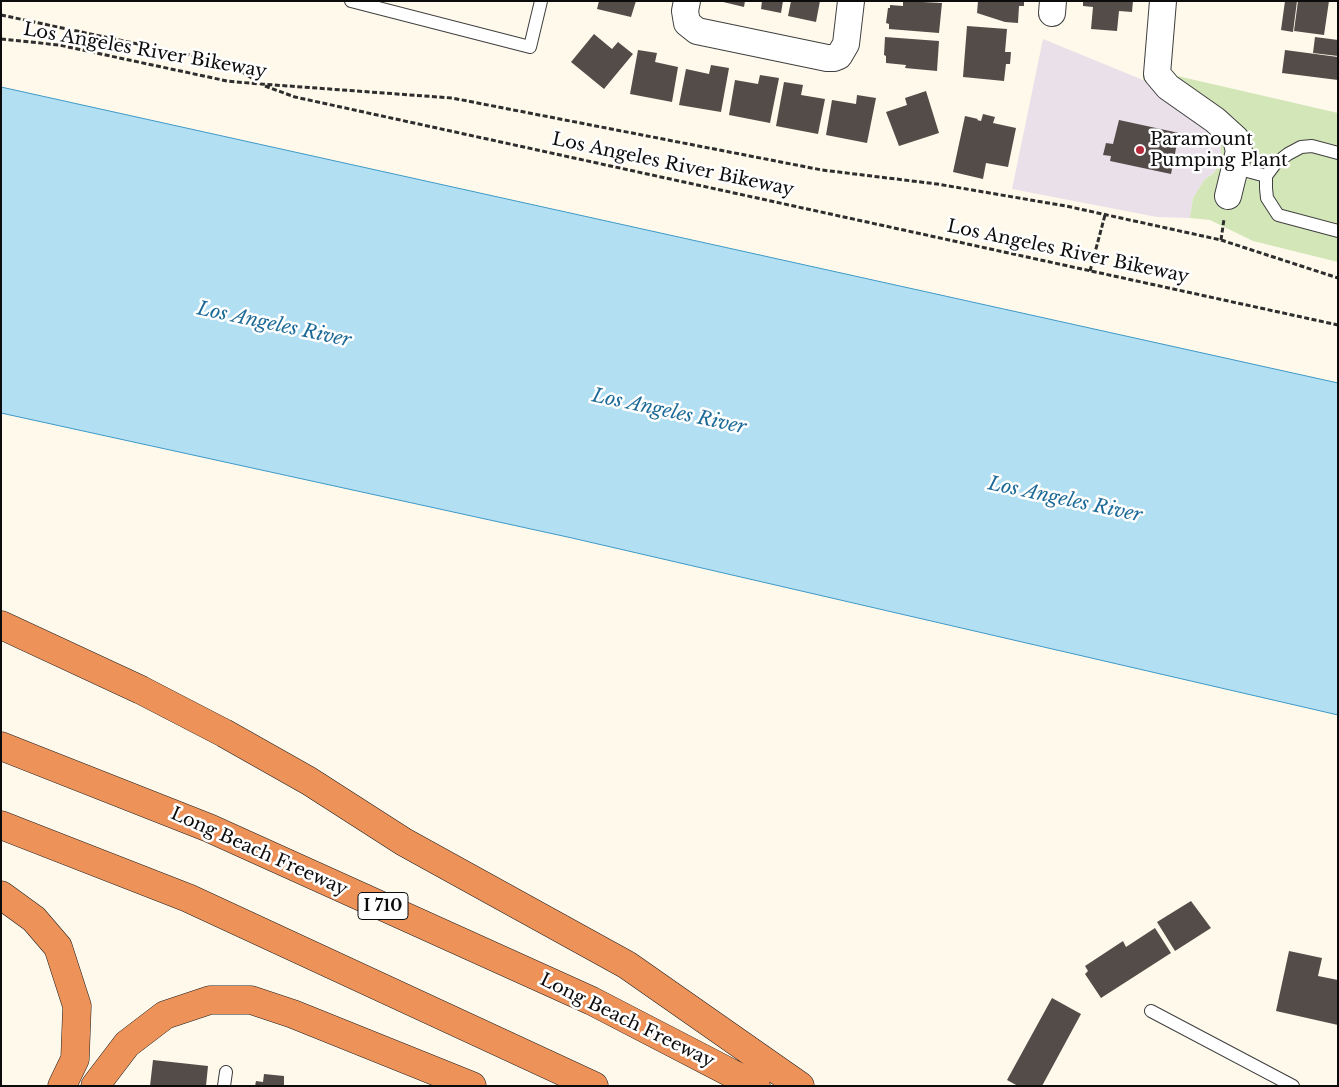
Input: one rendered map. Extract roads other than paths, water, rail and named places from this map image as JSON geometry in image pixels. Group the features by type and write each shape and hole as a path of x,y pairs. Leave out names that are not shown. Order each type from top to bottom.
{"highway":[{"path":"1,625 141,690 224,734 309,781 404,842 627,964 800,1086"},
{"name":"Long Beach Freeway","path":"1,746 209,828 592,1000 756,1086"},
{"path":"1,825 188,898 594,1086"},
{"path":"1,895 34,919 58,947 77,1006 75,1059 62,1086"},
{"path":"94,1086 127,1044 165,1015 210,1000 251,1000 329,1028 472,1086"}],"street":[{"path":"687,12 697,31 814,56 834,58 839,56 846,44 851,1"},
{"path":"1163,1 1157,74 1168,87 1215,120 1236,139 1239,151 1228,196"}],"lane":[{"path":"351,1 530,47 541,1"},
{"path":"1338,153 1312,146 1301,147 1275,164 1266,176 1267,198 1278,214 1338,231"},
{"path":"1236,168 1266,176"},
{"path":"1151,1011 1293,1086"},
{"path":"224,1086 226,1072"}],"water":[{"name":"Los Angeles River","path":"1,87 1338,383 1338,715 572,538 1,413"}],"place":[{"name":"Paramount Pumping Plant","path":"1140,150"}]}
